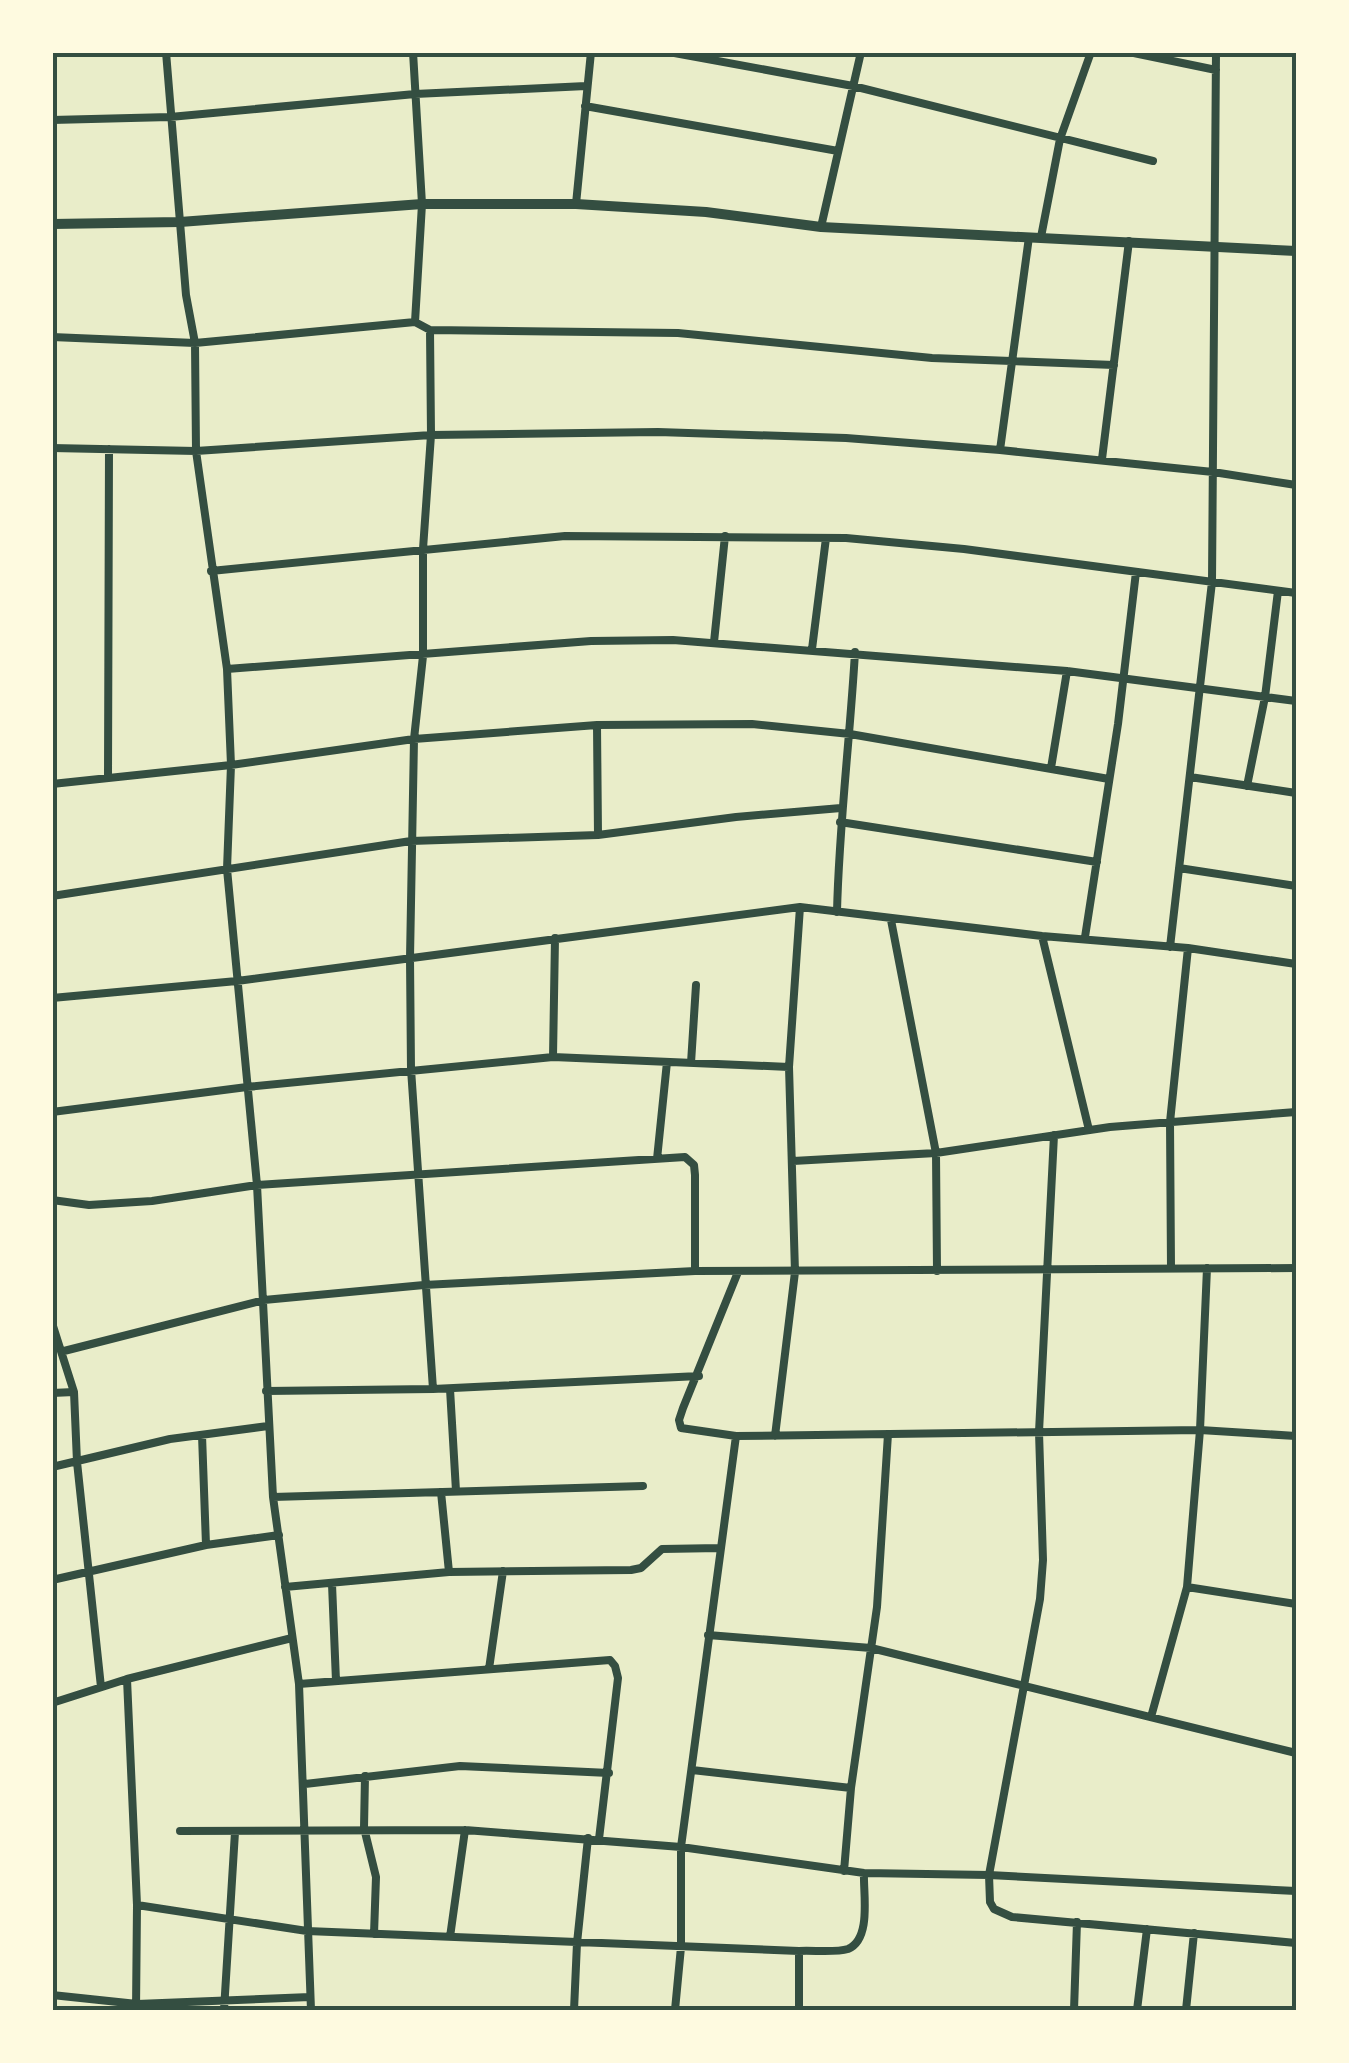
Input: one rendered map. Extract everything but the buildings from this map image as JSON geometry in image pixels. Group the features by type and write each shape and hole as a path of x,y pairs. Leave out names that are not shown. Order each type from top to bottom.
{"street":[{"path":"166,52 186,295 195,342 196,451 227,669 232,765 227,868 257,1185 273,1496 299,1684 311,2010"},
{"path":"413,52 422,204 416,322"},
{"path":"576,204 590,52"},
{"path":"670,52 853,86 1153,161"},
{"path":"821,226 861,52"},
{"path":"1000,450 1035,237 1060,139 1091,52"},
{"path":"1128,52 1216,70"},
{"path":"1170,947 1212,582 1216,52"},
{"path":"52,120 170,118 415,94 586,86"},
{"path":"585,106 838,150"},
{"path":"52,224 180,222 422,204 576,204 706,212 821,226 1296,251"},
{"path":"1102,459 1129,241"},
{"path":"52,337 195,342 416,322 430,330 678,333 932,358 1114,365"},
{"path":"430,330 423,656 414,739 410,958 411,1069 434,1389"},
{"path":"52,448 196,451 430,435 658,432 846,438 1000,450 1213,472 1296,485"},
{"path":"108,449 108,777"},
{"path":"212,572 565,536 826,538 924,544 1296,594"},
{"path":"714,642 725,536"},
{"path":"812,649 826,538"},
{"path":"1085,937 1136,572"},
{"path":"1247,786 1265,697 1278,591"},
{"path":"227,669 592,641 714,642 1067,671 1296,702"},
{"path":"838,912 840,822 855,652"},
{"path":"1052,768 1067,671"},
{"path":"52,784 232,765 414,739 597,725 752,724 850,734 1109,780"},
{"path":"597,725 598,836"},
{"path":"1190,777 1296,794"},
{"path":"52,896 411,841 598,836 736,817 841,808"},
{"path":"840,822 1097,862"},
{"path":"1179,868 1296,886"},
{"path":"775,1436 795,1272 788,1066 800,908"},
{"path":"52,998 238,982 800,908 1042,936 1188,948 1296,964"},
{"path":"891,920 936,1153 936,1270"},
{"path":"1042,936 1089,1130"},
{"path":"554,1057 555,938"},
{"path":"1170,1268 1170,1122 1188,948"},
{"path":"690,1063 696,984"},
{"path":"52,1112 411,1069 554,1057 788,1066"},
{"path":"657,1159 667,1062"},
{"path":"793,1161 936,1153 1089,1130 1296,1112"},
{"path":"1054,1135 1040,1432 1043,1560 1026,1687 989,1875 990,1902 998,1912 1012,1917 1296,1943"},
{"path":"52,1200 88,1204 152,1201 257,1185 686,1158 694,1164 695,1271"},
{"path":"1151,1717 1187,1587 1200,1430 1206,1268"},
{"path":"64,1351 264,1300 424,1285 695,1271 1296,1268"},
{"path":"738,1272 678,1424 682,1428 736,1436 1200,1430 1296,1436"},
{"path":"52,1323 74,1392 77,1462 102,1687"},
{"path":"266,1391 434,1389 698,1376"},
{"path":"450,1388 456,1491"},
{"path":"52,1393 74,1392"},
{"path":"52,1467 202,1435 268,1426"},
{"path":"844,1871 851,1788 877,1607 888,1434"},
{"path":"202,1435 206,1545"},
{"path":"676,2010 681,1948 681,1848 736,1436"},
{"path":"273,1496 643,1486"},
{"path":"441,1492 449,1572"},
{"path":"52,1580 206,1545 279,1535"},
{"path":"286,1586 449,1572 631,1570 641,1568 662,1549 720,1548"},
{"path":"489,1669 503,1571"},
{"path":"332,1584 336,1681"},
{"path":"1187,1587 1296,1604"},
{"path":"708,1635 871,1648 1296,1752"},
{"path":"52,1703 127,1679 292,1638"},
{"path":"299,1684 610,1660 618,1678 599,1839"},
{"path":"127,1679 138,1905 136,2007"},
{"path":"305,1784 460,1766 609,1773"},
{"path":"692,1770 851,1788"},
{"path":"365,1776 364,1828 376,1877 374,1934"},
{"path":"180,1831 466,1830 599,1839 864,1873 989,1875 1296,1891"},
{"path":"450,1937 466,1830"},
{"path":"223,2006 236,1832"},
{"path":"574,2010 576,1943 588,1838"},
{"path":"138,1905 308,1931 681,1948 847,1949 863,1929 864,1873"},
{"path":"1074,2010 1078,1922"},
{"path":"1137,2010 1147,1929"},
{"path":"1186,2010 1194,1933"},
{"path":"799,1951 799,2010"},
{"path":"52,1995 136,2007 223,2006 310,1998"}]}
